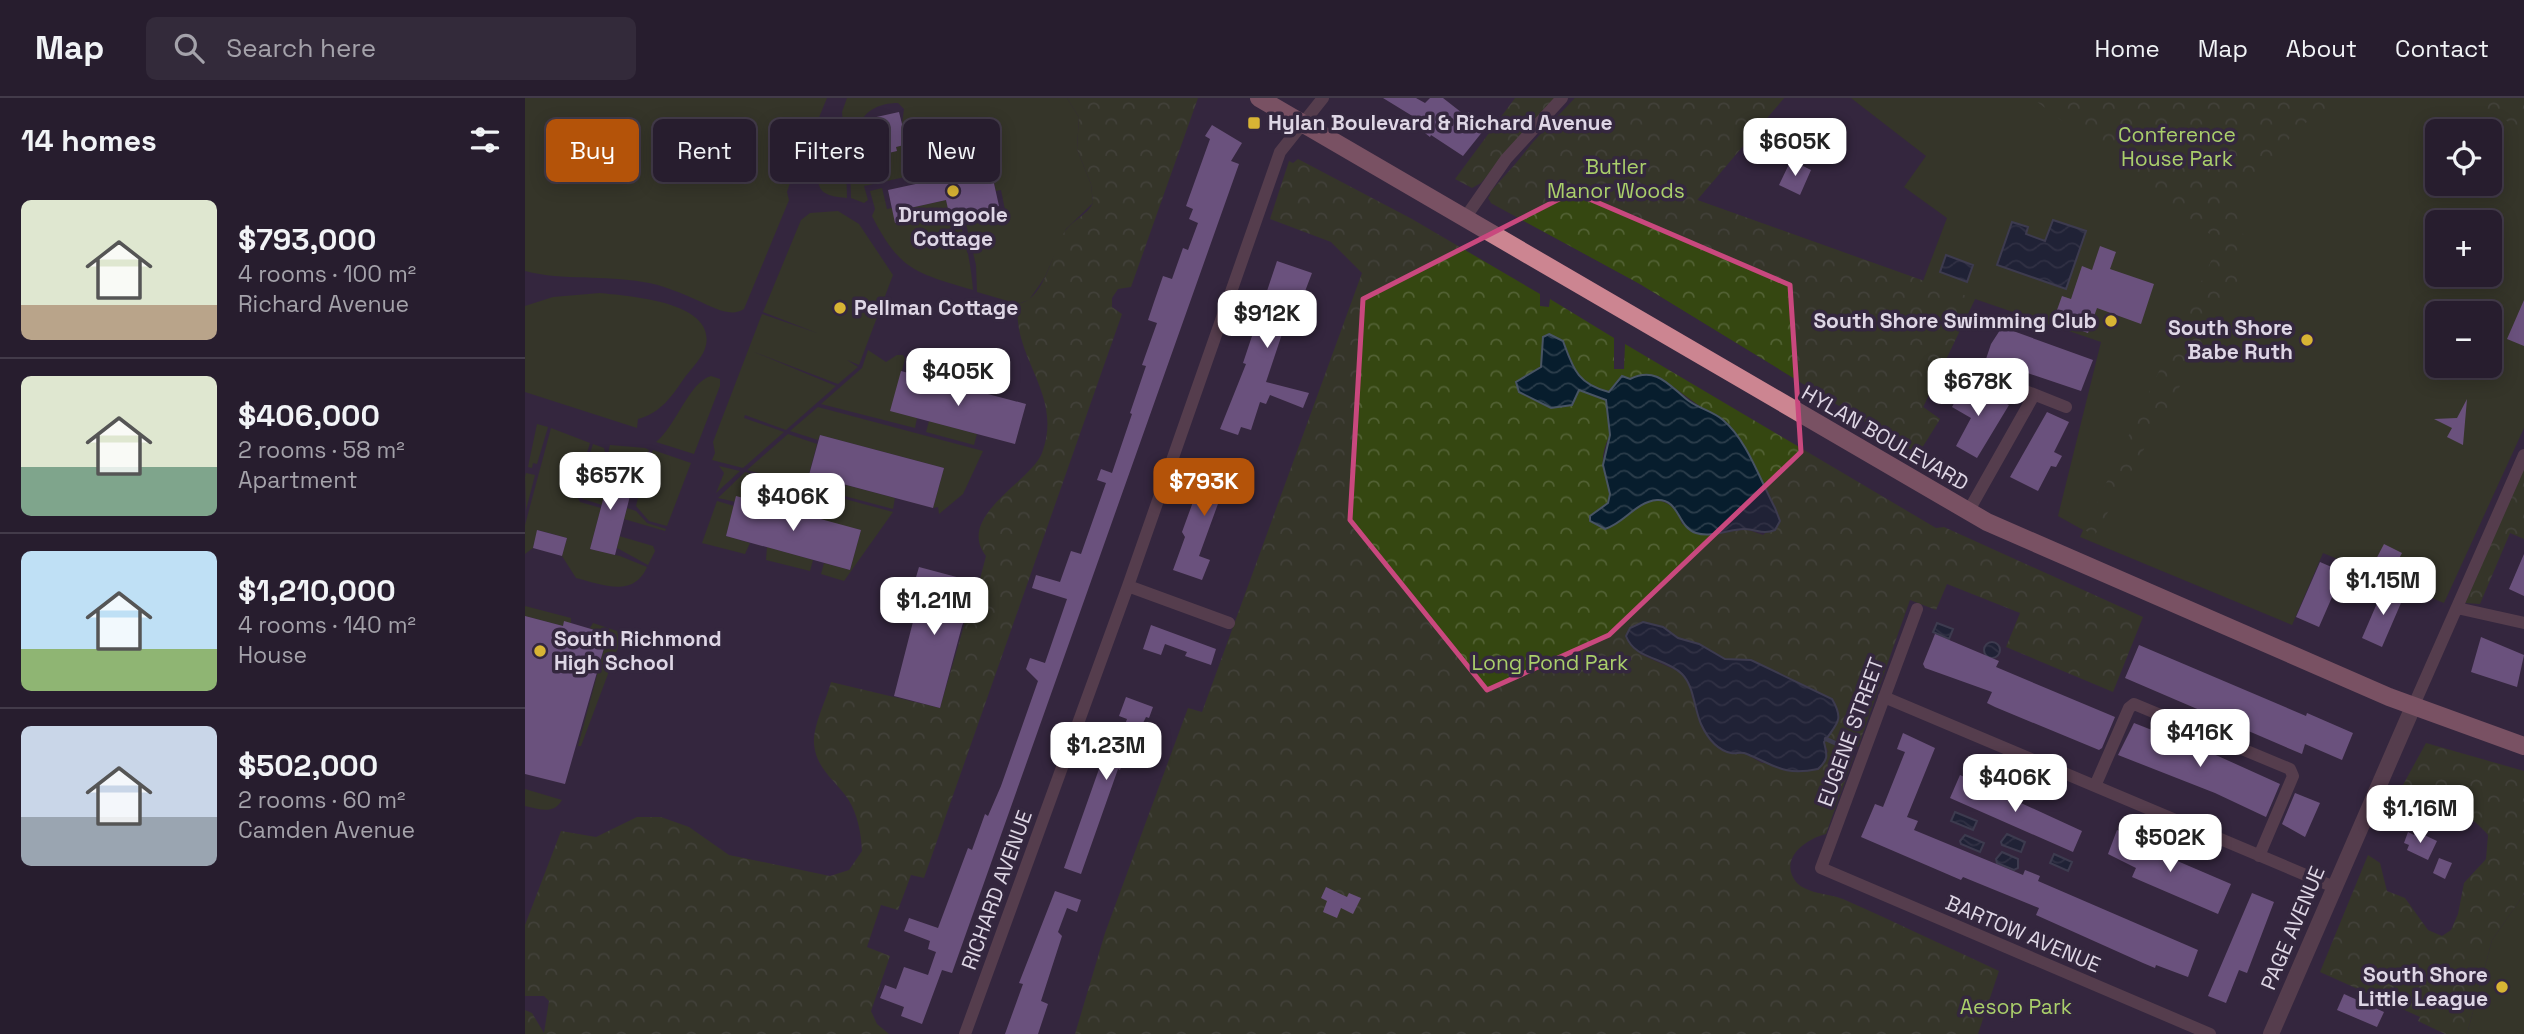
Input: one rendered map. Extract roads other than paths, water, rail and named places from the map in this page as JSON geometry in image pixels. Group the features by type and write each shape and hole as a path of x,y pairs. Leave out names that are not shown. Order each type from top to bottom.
{"main road":[{"name":"HYLAN BOULEVARD","path":"1259,98 1968,512 2050,552 2413,707 2524,746"}],"street":[{"name":"RICHARD AVENUE","path":"965,1034 1128,586 1280,152 1301,122 1323,98"},
{"path":"1465,218 1506,159 1562,98"},
{"path":"1975,371 2066,407"},
{"path":"1968,512 2034,395"},
{"name":"PAGE AVENUE","path":"2271,1034 2524,455"},
{"path":"1128,586 1229,623"},
{"path":"2457,608 2494,614 2524,623"},
{"name":"EUGENE STREET","path":"1821,868 1917,609"},
{"path":"1884,696 2334,887"},
{"path":"2095,786 2129,708 2134,704 2291,769 2293,776 2259,856"},
{"name":"BARTOW AVENUE","path":"1821,868 2210,1034"}],"water":[{"path":"2053,220 2086,231 2066,289 1997,265 2012,222 2028,227 2026,234 2045,241"},
{"path":"1946,255 1973,265 1967,282 1940,272"},
{"path":"1549,334 1563,341 1578,374 1598,389 1609,392 1622,376 1630,379 1654,376 1689,401 1723,420 1746,449 1775,508 1780,521 1775,530 1763,532 1744,529 1696,533 1685,525 1670,504 1657,500 1636,508 1605,529 1590,521 1590,516 1608,503 1610,494 1603,465 1610,435 1606,400 1579,390 1572,405 1551,408 1519,392 1516,382 1541,367 1543,337"},
{"path":"1643,622 1663,627 1678,638 1699,644 1725,659 1751,660 1832,699 1838,718 1824,742 1824,762 1818,769 1788,770 1745,753 1731,753 1717,746 1701,724 1691,691 1682,674 1636,650 1630,644 1626,636 1630,628"},
{"path":"1937,623 1953,629 1949,639 1933,632"},
{"path":"1992,642 1998,644 1998,656 1992,658 1986,656 1984,650 1986,644"},
{"path":"1955,812 1977,821 1973,830 1951,821"},
{"path":"2007,834 2025,842 2021,852 2002,845 2001,842"},
{"path":"1965,835 1984,843 1980,852 1961,844 1960,841"},
{"path":"2002,852 2018,859 2018,868 2014,870 1997,863 1996,859"},
{"path":"2054,854 2072,862 2068,871 2050,863"}],"waterway":[{"path":"1826,739 1837,744"}],"place":[{"name":"Hylan Boulevard & Richard Avenue","path":"1254,123"},
{"name":"Drumgoole Cottage","path":"953,191"},
{"name":"Pellman Cottage","path":"840,308"},
{"name":"South Shore Swimming Club","path":"2111,321"},
{"name":"South Shore Babe Ruth","path":"2307,340"},
{"name":"South Richmond High School","path":"540,651"},
{"name":"South Shore Little League","path":"2502,987"}],"park label":[{"name":"Conference House Park","path":"2177,147"},
{"name":"Butler Manor Woods","path":"1616,179"},
{"name":"Long Pond Park","path":"1550,663"},
{"name":"Aesop Park","path":"2016,1007"}]}
